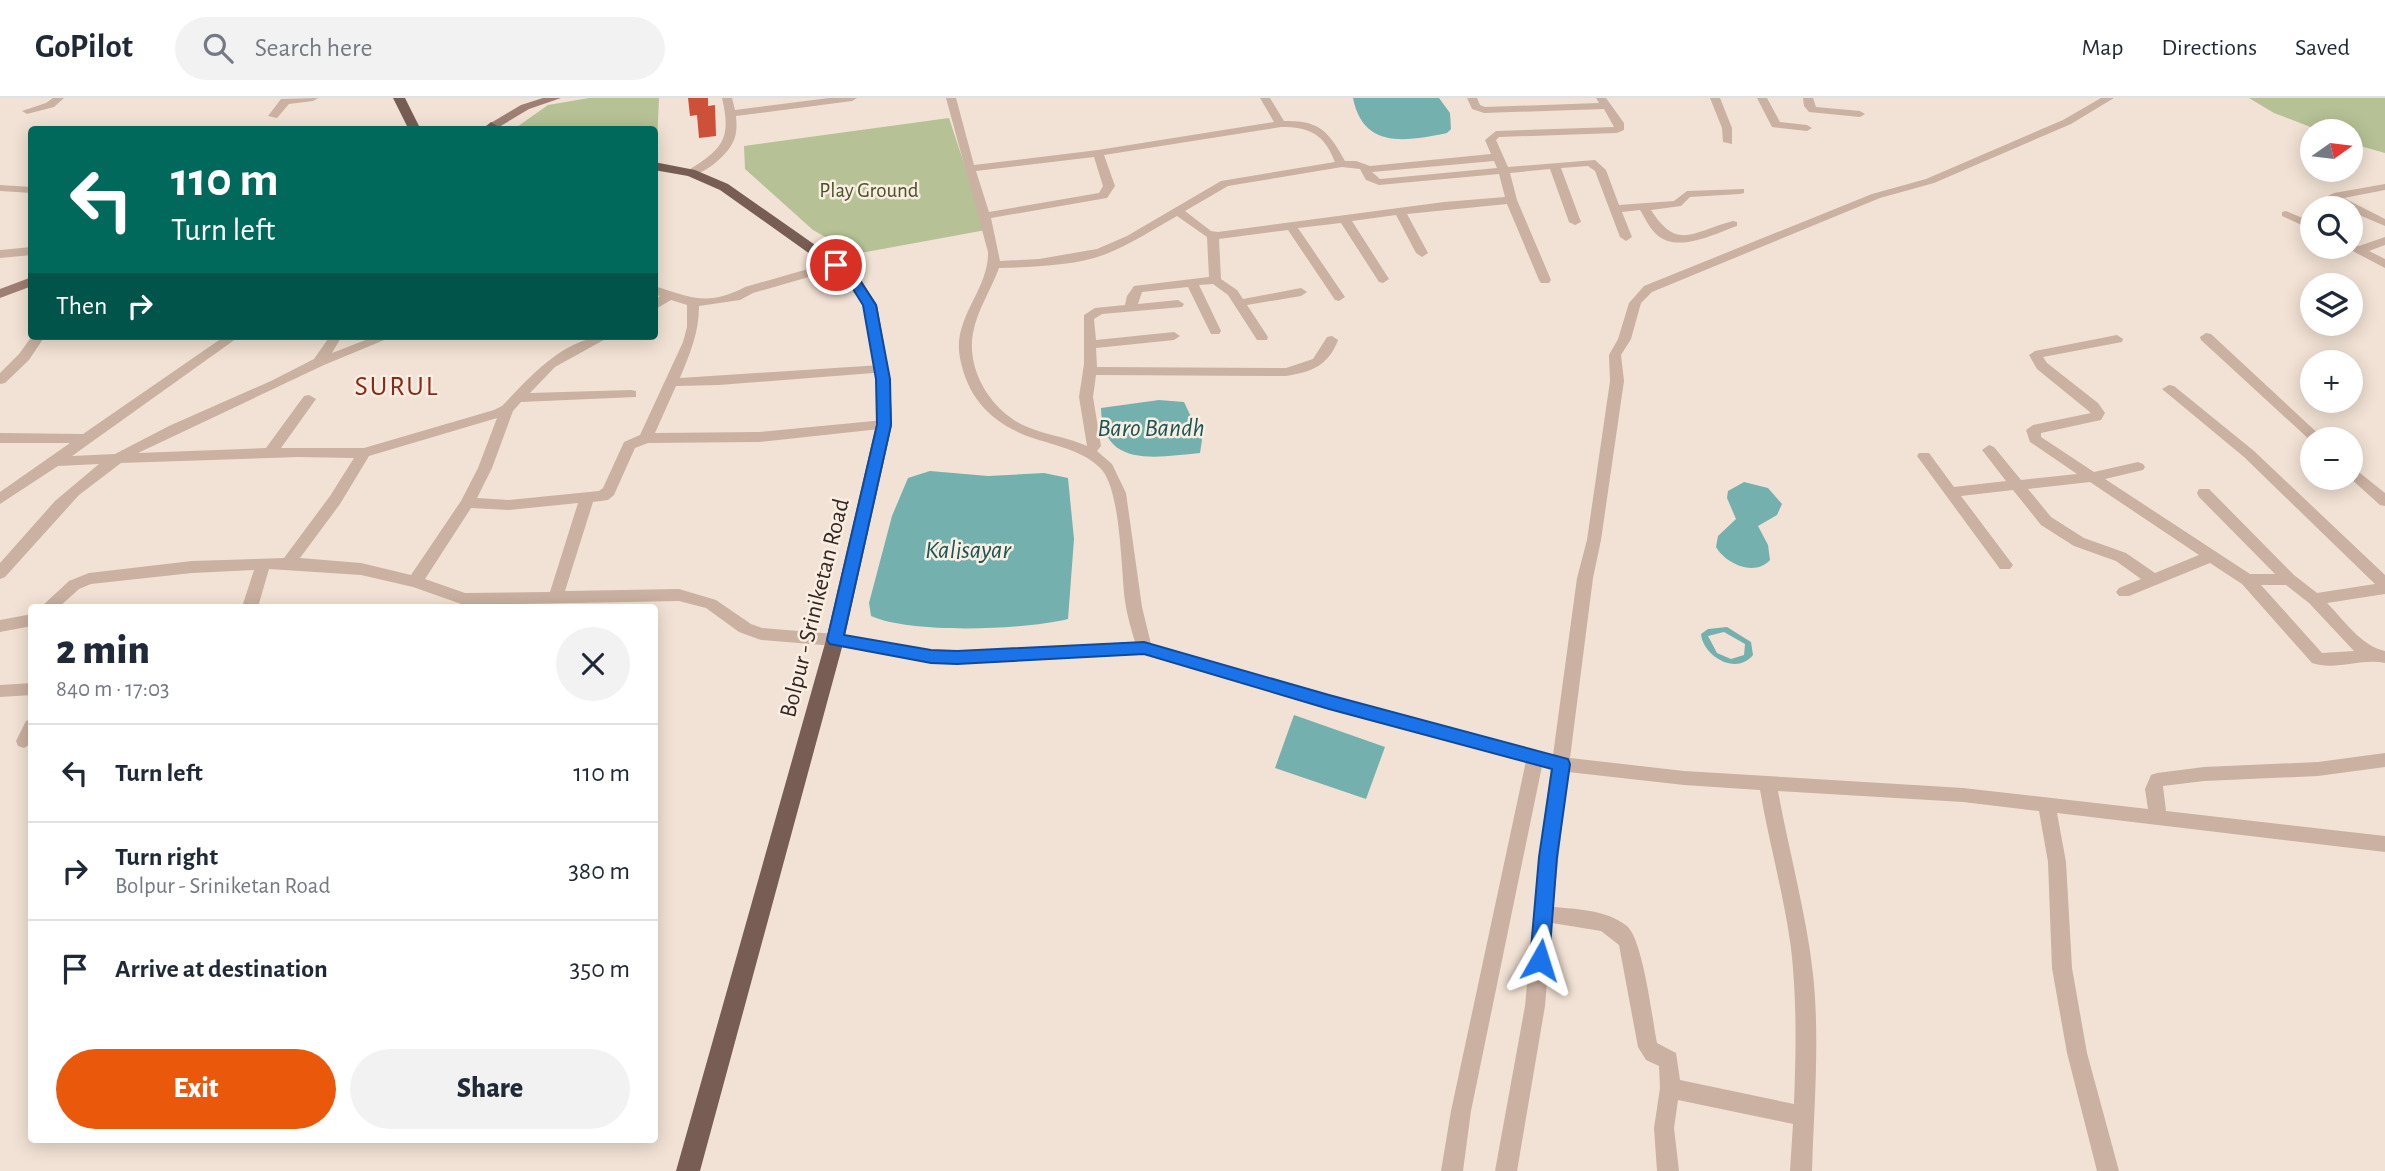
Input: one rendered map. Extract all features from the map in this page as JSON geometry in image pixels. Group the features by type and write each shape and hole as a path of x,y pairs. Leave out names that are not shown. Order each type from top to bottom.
{"main road":[{"path":"399,98 413,126"},
{"path":"491,126 524,103 555,98"},
{"name":"Bolpur - Sriniketan Road","path":"658,167 691,173 724,187 853,278 870,305 880,369 884,425 835,640 688,1171"},
{"path":"0,294 28,283"}],"street":[{"path":"27,111 50,105 59,98"},
{"path":"273,117 285,101 313,98"},
{"path":"691,173 724,148 734,124 727,98"},
{"path":"731,114 852,98"},
{"path":"951,98 985,216 994,265 966,328 963,345 980,394 1010,425 1089,453 1107,466 1114,477 1126,540 1133,605 1144,648"},
{"path":"1265,98 1281,124"},
{"path":"1472,98 1480,110 1498,111 1604,102 1619,123 1620,128 1617,130 1501,133 1490,140 1504,170 1511,200 1545,280"},
{"path":"1716,98 1727,128 1728,142"},
{"path":"1762,98 1776,125 1807,128"},
{"path":"1808,98 1809,106 1813,110 1860,114"},
{"path":"1506,1171 1535,1006 1548,857 1585,578 1594,540 1611,426 1617,381 1615,355 1623,345 1633,305 1641,293 1876,196 1930,181 2067,122 2109,98"},
{"path":"1498,111 1501,133"},
{"path":"970,169 1098,153 1281,124 1306,123 1314,125 1340,160 1340,164"},
{"path":"985,216 1103,196 1110,186 1098,153"},
{"path":"1365,169 1498,157"},
{"path":"994,265 1039,263 1100,251 1120,244 1225,183 1340,164 1356,164 1365,169 1370,178 1379,182 1584,162 1596,164 1626,237"},
{"path":"1554,165 1575,222"},
{"path":"2385,187 2334,196 2350,207 2385,223"},
{"path":"0,188 28,190"},
{"path":"1615,209 1680,203 1682,196 1687,194 1740,191"},
{"path":"1178,211 1213,236 1399,211 1511,200"},
{"path":"1643,207 1660,232 1670,237 1694,235 1733,224"},
{"path":"1399,211 1422,253"},
{"path":"2286,214 2300,221"},
{"path":"1344,218 1383,279"},
{"path":"1290,226 1339,297"},
{"path":"1213,236 1215,281"},
{"path":"2363,246 2385,241"},
{"path":"0,254 28,251"},
{"path":"2363,252 2385,264"},
{"path":"658,292 693,303 736,298 749,289 836,265"},
{"path":"1131,308 1133,296 1138,289 1215,281 1227,287 1262,337"},
{"path":"1194,285 1215,331"},
{"path":"1240,303 1301,292"},
{"path":"658,303 669,296"},
{"path":"646,438 689,342 693,327 693,303"},
{"path":"1089,453 1094,446 1086,397 1089,371 1087,327 1092,313 1178,304"},
{"path":"1089,345 1174,336"},
{"path":"2206,337 2304,427"},
{"path":"2117,339 2035,355 2042,366 2093,406 2098,413 2096,417 2033,430 2032,434 2045,448 2146,510 2210,557 2247,580 2318,659 2378,656"},
{"path":"0,380 24,357 36,340"},
{"path":"0,499 228,340"},
{"path":"319,362 333,340"},
{"path":"0,573 78,488 115,460 161,435 288,379 319,362 377,340"},
{"path":"415,582 467,503 512,404 533,379 559,358 597,340"},
{"path":"1089,371 1277,373 1303,370 1316,366 1328,353 1332,341"},
{"path":"670,382 880,369"},
{"path":"2169,389 2249,454 2385,586"},
{"path":"54,461 364,453 481,420 512,404 631,394"},
{"path":"269,454 309,399"},
{"path":"467,503 509,505 587,498 608,493 629,445 646,438 759,436 884,425"},
{"path":"0,438 85,439"},
{"path":"1989,450 2037,510 2057,528 2079,542 2121,557 2154,580"},
{"path":"288,563 335,500 364,453"},
{"path":"1924,456 2005,565"},
{"path":"1950,492 2092,477 2138,467"},
{"path":"2363,482 2385,502"},
{"path":"2204,493 2359,646 2378,656"},
{"path":"556,597 587,498"},
{"path":"2124,592 2210,557"},
{"path":"52,604 74,585 89,579 192,567 288,563 361,569 415,582 463,603 556,597 679,595 711,604 745,628 761,634 835,640 931,656 1144,648 1535,759 1562,764 1768,785 1963,796 2385,844"},
{"path":"251,604 263,564"},
{"path":"2247,580 2289,579"},
{"path":"2314,599 2385,586"},
{"path":"0,626 28,621"},
{"path":"0,691 28,689"},
{"path":"1452,1171 1461,1111 1535,759"},
{"path":"2160,818 2153,797 2153,786 2157,780 2204,774 2318,769 2385,760"},
{"path":"1768,785 1800,948 1806,1041 1801,1171"},
{"path":"2047,805 2057,862 2062,968 2077,1053 2108,1171"},
{"path":"1545,914 1609,925 1623,932 1629,941 1648,1047 1653,1053 1669,1060 1670,1088 1664,1128 1668,1171"},
{"path":"1670,1088 1803,1116"}],"green space":[{"path":"589,98 659,98 658,126 518,126 548,105"},
{"path":"2249,98 2385,98 2385,153 2363,147 2363,119 2300,119 2300,123 2274,113"},
{"name":"Play Ground","path":"949,118 986,230 855,254 813,230 745,169 744,146"}],"water":[{"path":"1353,98 1439,98 1450,113 1451,129 1447,133 1417,138 1389,138 1366,127 1358,115"},
{"name":"Baro Bandh","path":"1159,400 1184,402 1202,440 1200,453 1150,457 1134,455 1121,450 1111,441 1104,428 1101,408"},
{"name":"Kalisayar","path":"930,471 988,476 1044,473 1068,478 1074,539 1068,619 997,628 939,628 889,622 871,616 869,603 892,516 908,478"},
{"path":"1744,482 1768,488 1782,504 1777,515 1758,526 1768,545 1770,560 1757,568 1734,563 1716,547 1718,536 1736,519 1727,498 1728,491"},
{"path":"1727,627 1751,642 1753,655 1738,664 1721,661 1703,642 1701,634 1708,629","holes":["1724,632 1745,644 1744,655 1731,659 1717,653 1708,636"]},
{"path":"1294,715 1385,747 1366,799 1275,768"}],"building":[{"path":"688,98 708,98 708,106 715,105 716,136 699,138 697,115 690,116"}],"district":[{"name":"SURUL","path":"397,387"}],"route":[{"path":"836,265 853,278 870,305 883,379 884,425 835,640 931,656 957,657 1077,649 1144,648 1329,702 1535,759 1562,764 1548,857 1540,960"}]}
